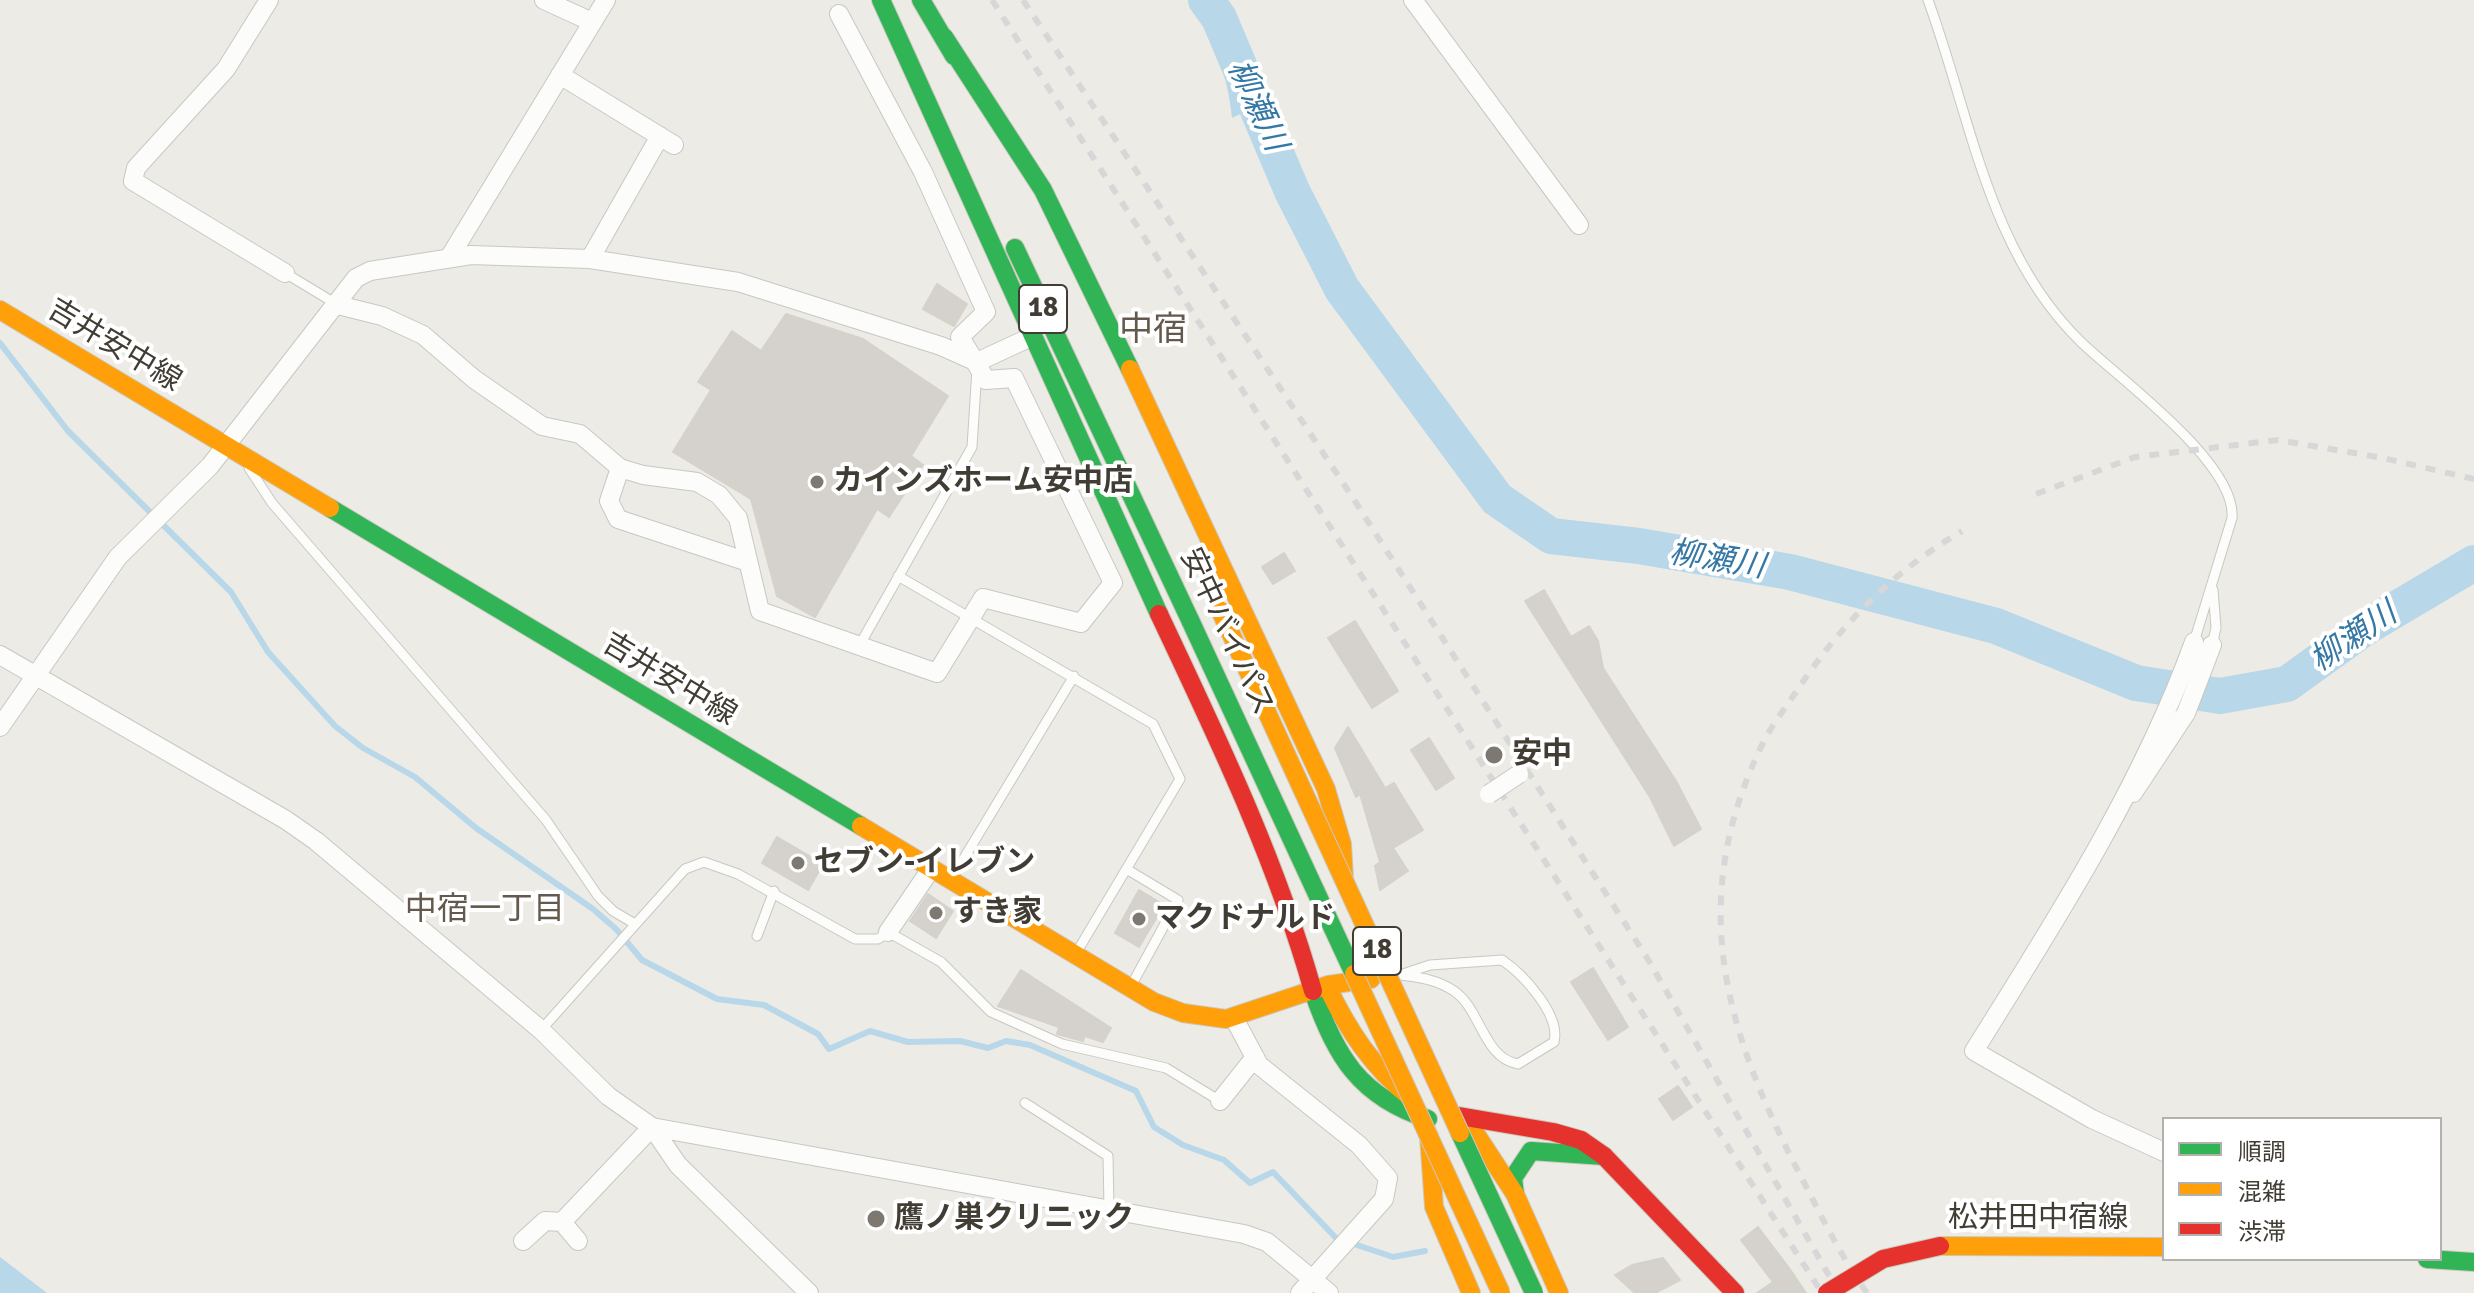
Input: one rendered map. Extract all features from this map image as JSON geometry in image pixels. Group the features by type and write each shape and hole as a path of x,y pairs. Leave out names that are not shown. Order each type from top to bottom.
{"main road":[{"path":"881,0 1031,337 1235,778 1320,988 1328,1035 1359,1083 1390,1106 1429,1119 1466,1119 1553,1132 1581,1140 1604,1156 1735,1293"},
{"name":"安中バイパス","path":"888,0 965,142 1501,1293"},
{"path":"921,0 1043,190 1326,789 1345,857 1343,891 1320,988 1380,1074 1410,1098 1466,1119 1515,1194 1559,1293"},
{"path":"944,37 1026,200"},
{"name":"吉井安中線","path":"0,310 1130,988 1191,1017 1210,1022 1235,1020 1320,988 1400,975"},
{"name":"安中バイパス","path":"1217,603 1534,1293"},
{"path":"1235,778 1303,741"},
{"path":"1429,1119 1434,1207 1471,1293"},
{"path":"1515,1194 1513,1178 1531,1151 1604,1156"},
{"name":"松井田中宿線","path":"1827,1293 1883,1259 1940,1246 2162,1247"},
{"path":"2442,1260 2474,1262"}],"street":[{"path":"269,0 226,69 136,168 133,181 285,273"},
{"path":"544,0 592,22"},
{"path":"449,258 606,0"},
{"path":"1413,0 1579,225"},
{"path":"338,305 382,316 423,335 474,379 542,426 580,434 620,468 643,475 697,482 719,495 738,518 745,561 760,611 937,673 983,598 1081,623 1113,583 1014,378 986,380 960,337 986,312 923,172 839,14"},
{"path":"560,75 667,140 590,259"},
{"path":"0,727 118,557 233,452 356,278 370,271 471,255 590,259 738,282 941,346 977,362 1031,337"},
{"path":"620,468 609,501 618,519 745,561"},
{"path":"2162,1151 2092,1119 1974,1051 2082,877 2168,707 2200,652"},
{"path":"2113,817 2149,773 2186,713 2200,652"},
{"path":"0,655 286,820 428,932 541,1030 608,1096 652,1127 678,1165 809,1293"},
{"path":"1489,794 1519,774"},
{"path":"888,932 931,869"},
{"path":"1235,1020 1259,1065 1359,1145 1388,1178 1384,1199 1300,1293"},
{"path":"1220,1101 1255,1057"},
{"path":"652,1127 1244,1234 1267,1242 1314,1277 1329,1293"},
{"path":"562,1222 652,1127"},
{"path":"523,1241 545,1221 562,1222 578,1241"}],"lane":[{"path":"1928,0 2001,227 2019,265 2080,341 2120,373 2197,449 2230,497 2232,518 2212,584 2200,652"},
{"path":"285,273 338,305"},
{"path":"859,646 972,447 977,362"},
{"path":"233,452 272,503 546,820 598,896 613,911 635,924"},
{"path":"898,576 1153,724 1180,779 1075,955"},
{"path":"2200,652 2216,628 2212,584"},
{"path":"950,881 1074,676"},
{"path":"541,1030 685,869 704,862 774,891 855,939 878,939 888,932 941,962 991,1012 1062,1044 1166,1068 1220,1101"},
{"path":"1128,870 1178,900 1130,988"},
{"path":"757,936 774,891"},
{"path":"1502,960 1521,973 1536,992 1557,1033 1554,1042 1518,1064 1506,1062 1500,1059 1456,992 1426,978 1400,975 1430,965 1502,960"},
{"path":"1025,1103 1108,1156 1109,1209"}],"water":[{"path":"1193,0 1220,0 1252,67 1274,98 1232,118 1218,57"},
{"path":"0,1257 47,1293 0,1293"}],"building":[{"path":"937,284 967,304 954,326 923,309"},
{"name":"カインズホーム安中店","path":"786,314 863,339 948,396 911,456 923,465 889,517 877,509 815,617 777,596 751,499 673,452 711,390 698,382 732,331 761,351"},
{"path":"1284,553 1295,571 1273,584 1262,567"},
{"path":"1544,590 1571,637 1589,626 1598,641 1603,668 1676,781 1701,829 1674,846 1650,797 1525,601"},
{"path":"1355,621 1398,691 1372,708 1328,638"},
{"path":"1348,727 1385,788 1394,783 1423,830 1393,848 1408,871 1380,890 1375,866 1380,862 1360,794 1356,797 1335,748"},
{"path":"1429,738 1454,778 1436,790 1411,750"},
{"path":"777,837 823,864 808,890 762,863"},
{"name":"マクドナルド","path":"1139,890 1164,905 1139,947 1115,933"},
{"path":"928,894 953,911 936,938 910,921"},
{"path":"1593,968 1628,1027 1608,1040 1571,982"},
{"path":"1021,970 1111,1028 1103,1042 1085,1036 1083,1041 1057,1034 1059,1027 998,1006"},
{"path":"1678,1086 1692,1107 1673,1120 1659,1099"},
{"path":"1758,1227 1806,1293 1757,1293 1773,1282 1741,1240"},
{"path":"1663,1258 1680,1280 1655,1293 1635,1293 1615,1275 1632,1265"}],"waterway":[{"name":"柳瀬川","path":"1206,0 1219,18 1292,191 1342,289 1497,499 1551,536 1639,546 1790,572 1996,626 2136,683 2220,696 2287,684 2366,627 2474,563"},
{"path":"0,343 68,431 231,592 268,652 335,726 363,748 415,777 476,828 593,909 616,929 642,960 717,999 764,1005 818,1034 829,1049 870,1031 908,1042 960,1041 988,1048 1006,1041 1030,1045 1136,1091 1154,1127 1183,1145 1224,1160 1250,1183 1273,1172 1336,1238 1393,1257 1425,1251"}],"railway":[{"path":"992,0 1822,1293"},
{"path":"1023,0 1351,495 1649,961 1839,1293"},
{"path":"2036,494 2135,457 2278,440 2383,458 2474,479"},
{"path":"1867,1293 1838,1247 1796,1167 1749,1062 1733,1010 1724,959 1721,907 1726,855 1739,801 1762,745 1815,665 1851,621 1892,581 1962,531"}],"traffic: fast":[{"path":"881,0 1159,614"},
{"path":"921,0 954,56"},
{"path":"944,37 1043,190 1130,369"},
{"path":"1015,248 1191,622"},
{"path":"330,508 861,826"},
{"path":"1191,622 1354,974"},
{"path":"1313,991 1331,1035 1353,1071 1384,1099 1428,1119"},
{"path":"1460,1133 1534,1293"},
{"path":"1515,1194 1513,1178 1531,1151 1604,1156"},
{"path":"2442,1260 2474,1262"}],"traffic: slow":[{"path":"0,310 330,508"},
{"path":"1130,369 1326,789 1342,844 1344,878"},
{"path":"1220,610 1460,1133"},
{"path":"861,826 1154,1002 1183,1013 1226,1019 1328,985 1371,979"},
{"path":"1354,974 1501,1293"},
{"path":"1327,986 1362,1047 1410,1097"},
{"path":"1466,1119 1515,1194 1559,1293"},
{"path":"1429,1136 1434,1207 1471,1293"},
{"path":"1940,1246 2162,1247"}],"traffic: jam":[{"path":"1159,614 1263,846 1313,991"},
{"path":"1459,1116 1553,1132 1581,1140 1604,1156 1735,1293"},
{"path":"1827,1293 1883,1259 1940,1246"}],"place":[{"name":"カインズホーム安中店","path":"817,482"},
{"name":"安中","path":"1494,755"},
{"name":"セブン-イレブン","path":"798,863"},
{"name":"すき家","path":"936,913"},
{"name":"マクドナルド","path":"1139,919"},
{"name":"鷹ノ巣クリニック","path":"876,1219"}],"district":[{"name":"中宿","path":"1153,331"},
{"name":"中宿一丁目","path":"485,911"}]}
